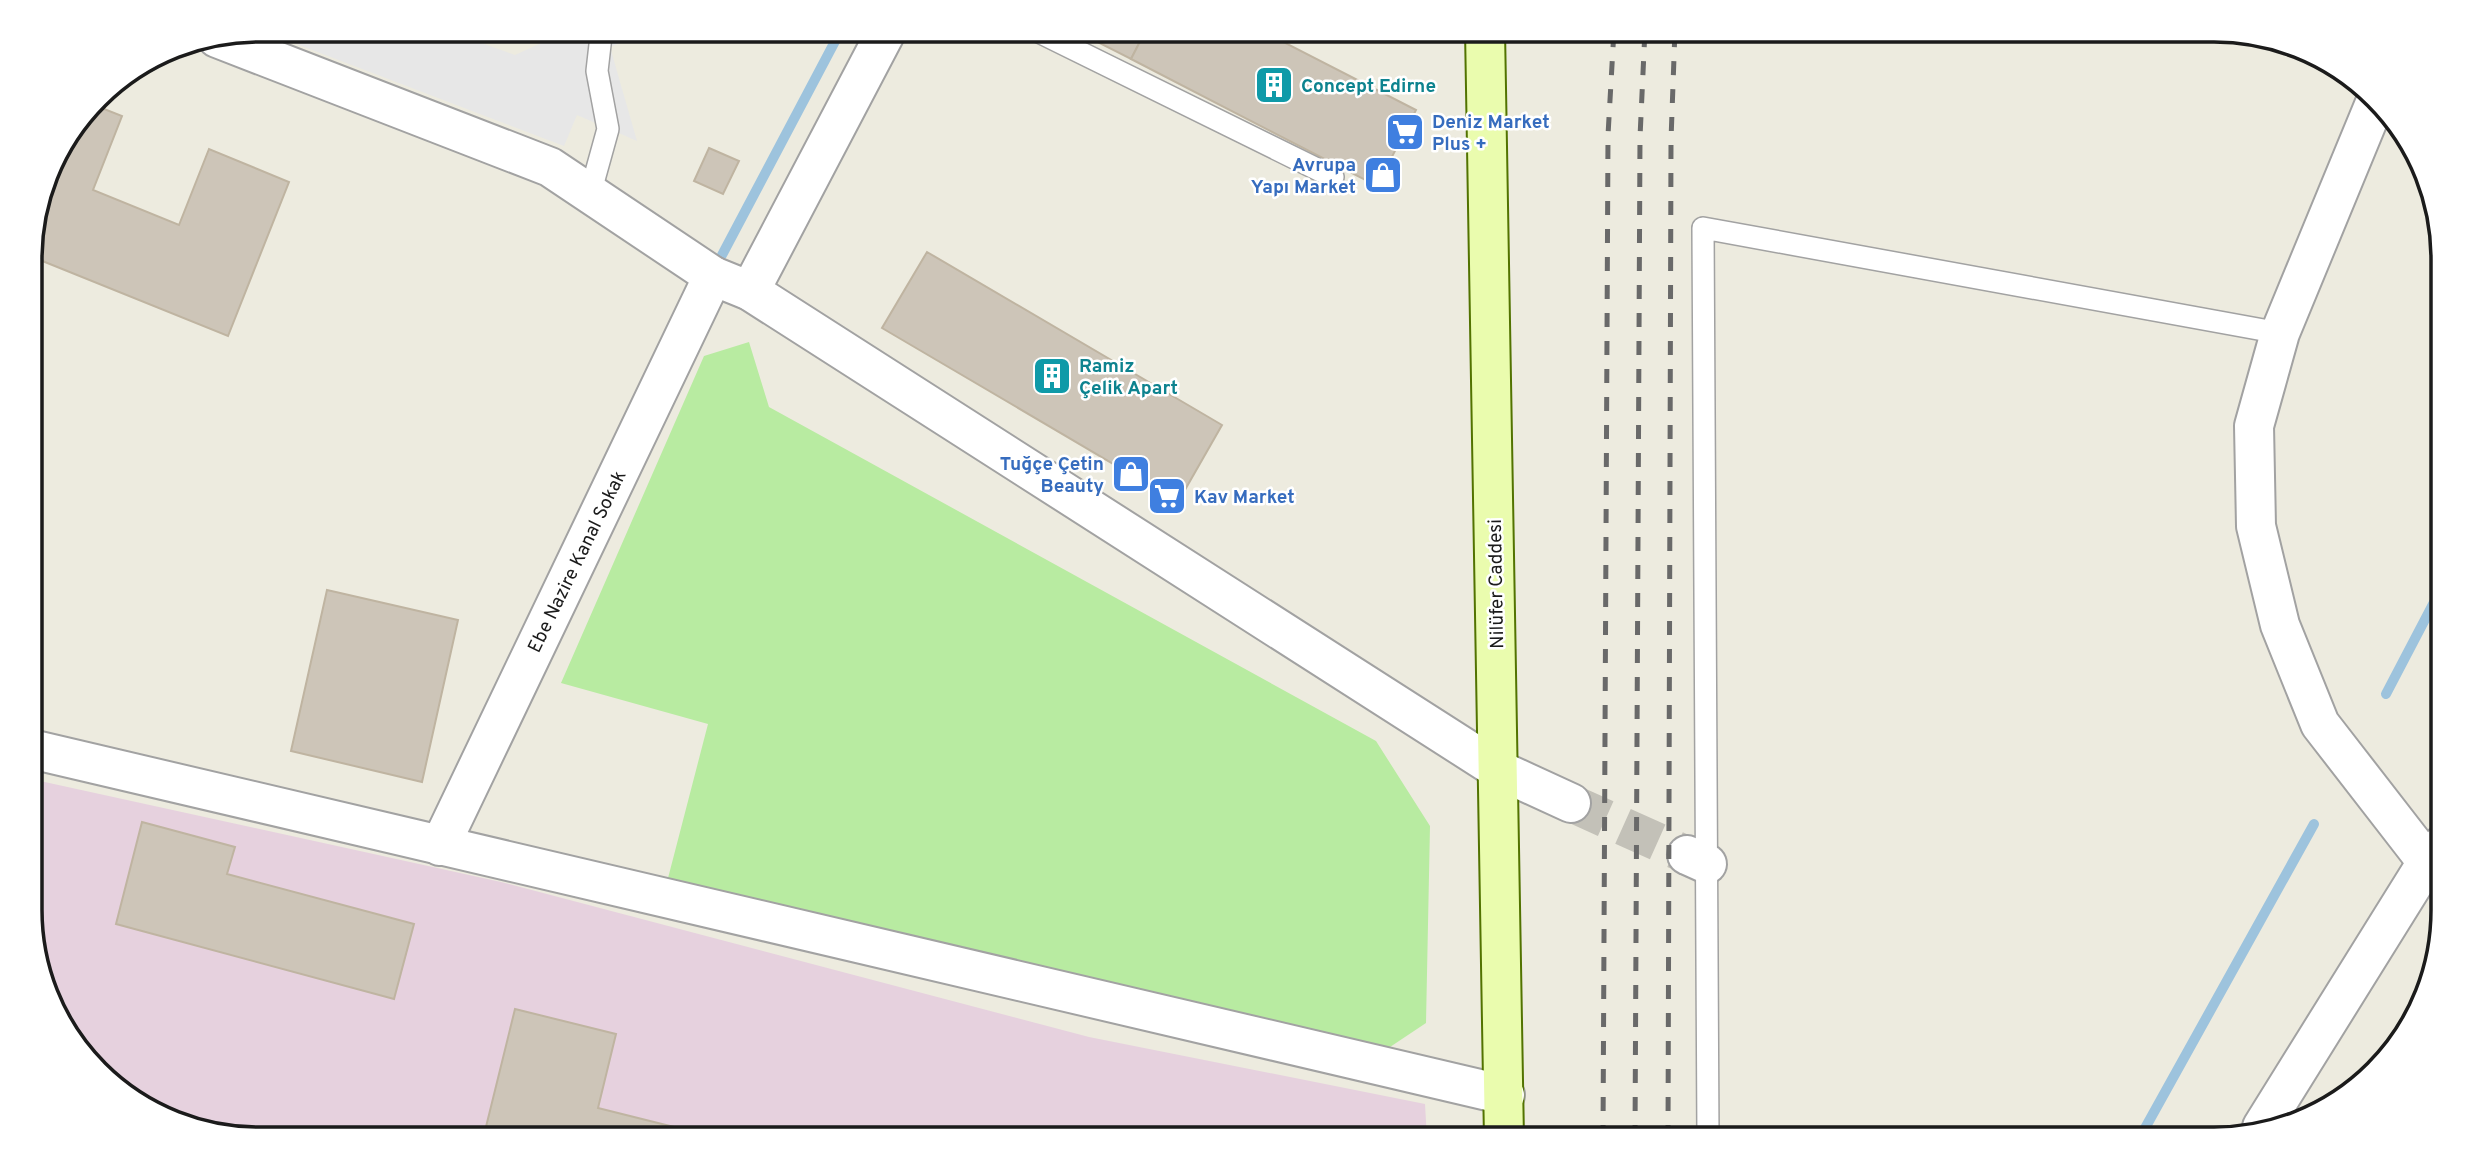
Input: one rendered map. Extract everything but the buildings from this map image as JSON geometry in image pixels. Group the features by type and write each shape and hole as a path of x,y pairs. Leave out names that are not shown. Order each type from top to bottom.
{"main road":[{"name":"Nilüfer Caddesi","path":"1485,42 1504,1127"}],"street":[{"path":"750,291 881,42"},
{"path":"232,44 550,167 713,276 750,291 1499,770 1571,803"},
{"path":"2372,111 2280,333 2254,426 2256,526 2280,625 2320,724 2431,849"},
{"name":"Ebe Nazire Kanal Sokak","path":"440,846 713,276"},
{"path":"42,752 1504,1095"},
{"path":"2266,1121 2431,859"}],"lane":[{"path":"590,194 608,129 597,71 600,42"},
{"path":"1059,42 1333,177"},
{"path":"1708,1127 1697,860 1703,228 2280,333"}],"shaded area":[{"path":"291,42 479,42 515,55 544,42 623,42 610,47 637,141 577,115 564,146"},
{"path":"42,781 501,882 1089,1037 1425,1104 1426,1127 259,1127 203,1120 150,1098 127,1082 87,1042 59,993 49,966 44,938"}],"green space":[{"path":"749,342 769,407 1376,741 1430,826 1426,1023 1378,1055 667,882 708,724 561,683 704,356"}],"waterway":[{"path":"722,255 835,42"},
{"path":"2386,694 2431,608"},
{"path":"2146,1127 2314,824"}],"tunnel":[{"path":"1571,803 1687,855"}],"railway":[{"path":"1603,1127 1608,135 1613,42"},
{"path":"1635,1127 1640,137 1644,42"},
{"path":"1668,1127 1671,140 1675,42"}],"place":[{"name":"Concept Edirne","path":"1274,85"},
{"name":"Deniz Market Plus +","path":"1405,132"},
{"name":"Avrupa Yapı Market","path":"1383,175"},
{"name":"Ramiz Çelik Apart","path":"1052,376"},
{"name":"Tuğçe Çetin Beauty","path":"1131,474"},
{"name":"Kav Market","path":"1167,496"}]}
